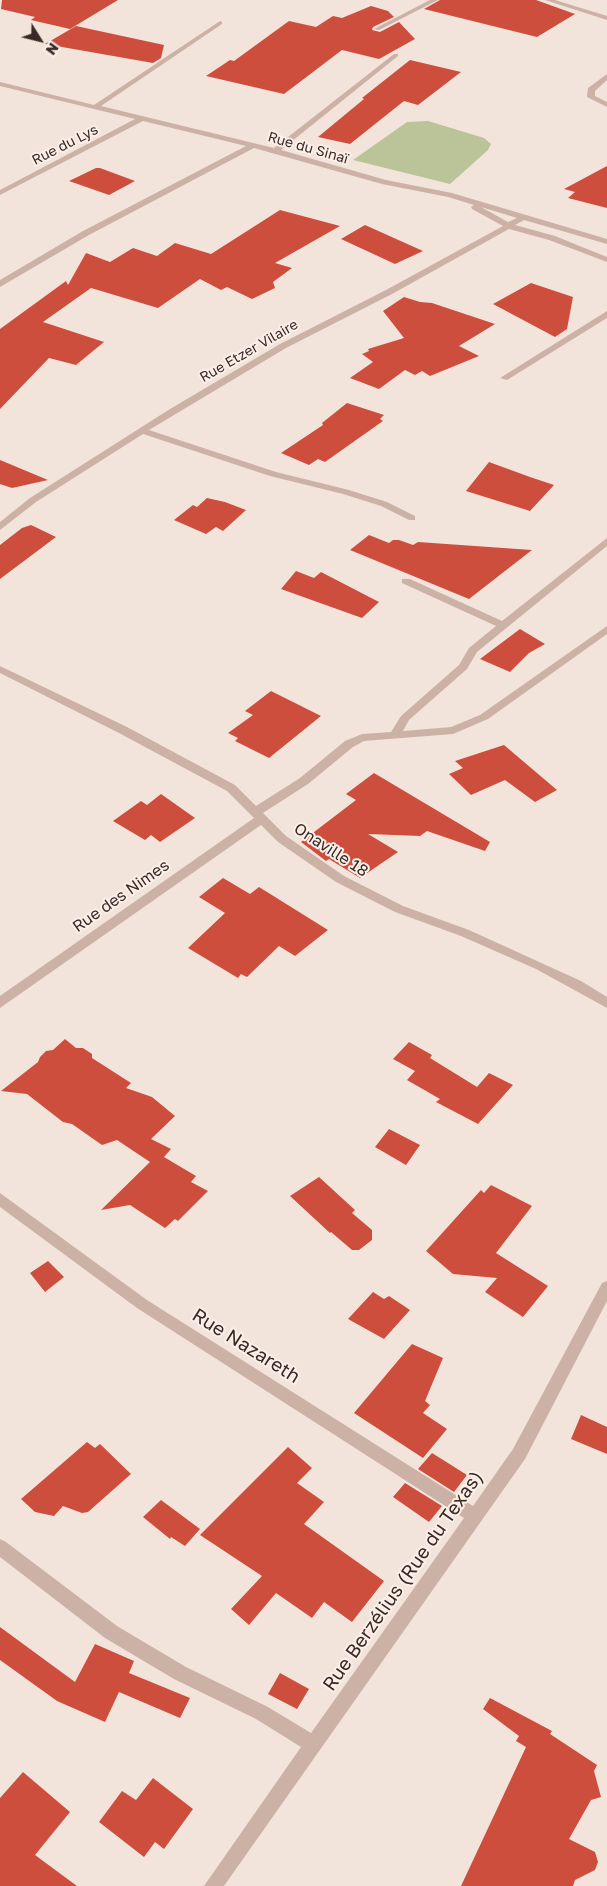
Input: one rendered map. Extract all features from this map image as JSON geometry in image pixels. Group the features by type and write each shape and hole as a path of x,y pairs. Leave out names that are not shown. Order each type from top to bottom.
{"street":[{"path":"378,29 435,0"},
{"path":"548,0 607,18"},
{"path":"94,108 220,23"},
{"path":"274,151 396,55"},
{"path":"607,76 591,90 591,97 607,106"},
{"name":"Rue du Sinaï","path":"0,84 476,203 493,202 510,208 512,213 524,217"},
{"name":"Rue du Lys","path":"0,193 141,119"},
{"path":"0,284 86,233 252,146"},
{"path":"476,203 473,205 479,211 509,226 552,238 607,260"},
{"path":"524,217 607,242"},
{"name":"Rue Etzer Vilaire","path":"0,527 33,500 142,430 283,346 389,292 524,217"},
{"path":"504,378 607,314"},
{"path":"142,430 292,480 346,492 384,504 412,518"},
{"path":"396,733 405,718 446,684 463,666 473,650 607,541"},
{"path":"406,581 502,625"},
{"name":"Rue des Nimes","path":"0,1003 304,781 349,744 362,738 396,733 419,734 453,730 484,716 607,629"},
{"name":"Onaville 18","path":"0,669 194,767 231,788 282,839 340,879 399,909 465,933 540,966 605,1001"},
{"name":"Rue Nazareth","path":"0,1199 142,1304 476,1517"},
{"name":"Rue Berzélius (Rue du Texas)","path":"213,1886 519,1454 607,1287"},
{"path":"0,1547 111,1632 180,1672 262,1713 312,1745"}],"green space":[{"path":"428,121 484,138 491,144 488,150 450,184 353,160 407,122"}],"building":[{"path":"2,0 118,0 70,29 31,20 35,17 1,9"},
{"path":"440,0 536,0 575,14 537,37 424,9"},
{"path":"371,6 388,11 394,17 373,27 372,30 380,32 399,22 415,39 379,59 342,50 284,94 206,76 230,60 234,61 289,21 316,27 333,16 342,18"},
{"path":"76,26 164,45 161,58 153,63 45,44"},
{"path":"410,60 461,72 418,105 404,101 350,144 318,137 364,99 362,98"},
{"path":"607,166 607,208 568,198 575,192 564,189"},
{"path":"96,168 135,181 109,195 69,181"},
{"path":"280,210 340,226 275,263 292,268 273,282 275,288 252,299 227,287 221,290 200,279 158,308 91,288 43,322 104,342 76,365 49,358 0,409 0,329 66,281 68,285 86,253 110,262 133,248 157,256 175,243 211,254"},
{"path":"365,225 423,251 395,264 341,239"},
{"path":"531,283 573,297 567,329 555,337 493,304"},
{"path":"404,297 420,302 432,303 495,324 459,346 479,356 430,376 422,371 415,375 405,370 379,389 350,378 373,362 362,354 369,351 368,349 404,338 383,311"},
{"path":"347,403 384,415 380,419 383,421 325,462 318,459 309,465 281,453 323,425 322,423"},
{"path":"0,460 48,480 12,488 0,484"},
{"path":"489,462 554,485 530,511 466,491"},
{"path":"207,498 246,510 223,531 216,527 206,534 174,520 193,505 197,507"},
{"path":"31,525 56,537 0,579 0,545 22,528"},
{"path":"369,535 389,543 393,540 399,540 413,545 418,542 532,550 469,599 350,550"},
{"path":"296,571 314,578 321,572 379,602 362,618 281,589"},
{"path":"520,629 545,644 529,653 510,672 480,659"},
{"path":"271,691 321,716 269,758 235,741 238,738 228,733 253,715 245,711"},
{"path":"504,745 557,790 535,802 505,780 471,795 449,774 463,768 455,761"},
{"path":"374,773 490,842 485,851 427,831 420,836 368,834 398,852 360,878 329,859 326,861 301,842 356,800 346,794"},
{"path":"161,794 195,818 160,842 151,835 145,840 113,821 141,801 147,805"},
{"path":"223,878 250,894 259,887 328,930 295,956 279,946 247,977 241,974 238,978 188,948 225,913 199,897"},
{"path":"65,1039 76,1048 83,1048 92,1054 92,1058 131,1083 126,1088 152,1097 175,1116 151,1139 171,1149 164,1157 196,1176 191,1182 208,1191 178,1221 175,1219 165,1228 130,1205 101,1210 150,1162 117,1140 102,1145 72,1124 63,1122 27,1094 1,1091 38,1062 46,1051 53,1050"},
{"path":"409,1042 432,1055 430,1058 477,1087 489,1073 513,1085 478,1124 436,1102 440,1099 407,1080 415,1071 393,1059"},
{"path":"389,1129 420,1145 406,1165 375,1147"},
{"path":"319,1177 355,1210 352,1213 372,1230 372,1240 359,1250 352,1250 330,1233 290,1196"},
{"path":"491,1185 532,1206 496,1253 548,1286 523,1317 485,1292 497,1278 453,1274 426,1251 481,1190 484,1193"},
{"path":"48,1261 64,1277 45,1292 30,1273"},
{"path":"373,1292 384,1299 389,1296 410,1310 384,1339 348,1319"},
{"path":"412,1344 443,1358 425,1401 430,1405 423,1413 447,1429 423,1458 354,1413"},
{"path":"581,1415 607,1427 607,1454 571,1439"},
{"path":"87,1442 95,1448 100,1444 131,1474 88,1512 82,1513 63,1506 54,1516 35,1512 21,1499"},
{"path":"288,1447 312,1468 297,1483 324,1502 304,1524 384,1581 352,1622 324,1602 312,1618 276,1593 249,1625 231,1609 262,1576 200,1535"},
{"path":"432,1453 467,1475 454,1492 418,1469"},
{"path":"405,1483 442,1506 429,1522 393,1497"},
{"path":"161,1500 200,1529 185,1546 171,1537 170,1539 143,1517"},
{"path":"0,1627 75,1682 95,1644 134,1661 129,1673 190,1698 180,1718 119,1692 105,1722 57,1701 0,1660"},
{"path":"280,1673 309,1689 297,1709 268,1694"},
{"path":"490,1698 552,1731 550,1734 597,1765 594,1771 601,1797 591,1800 569,1839 595,1852 598,1862 595,1870 575,1880 573,1886 461,1886 526,1747 516,1741 519,1736 483,1709"},
{"path":"23,1772 70,1812 35,1855 77,1886 0,1886 0,1798"},
{"path":"153,1778 193,1809 164,1849 155,1842 144,1857 99,1822 122,1791 136,1800"}]}
